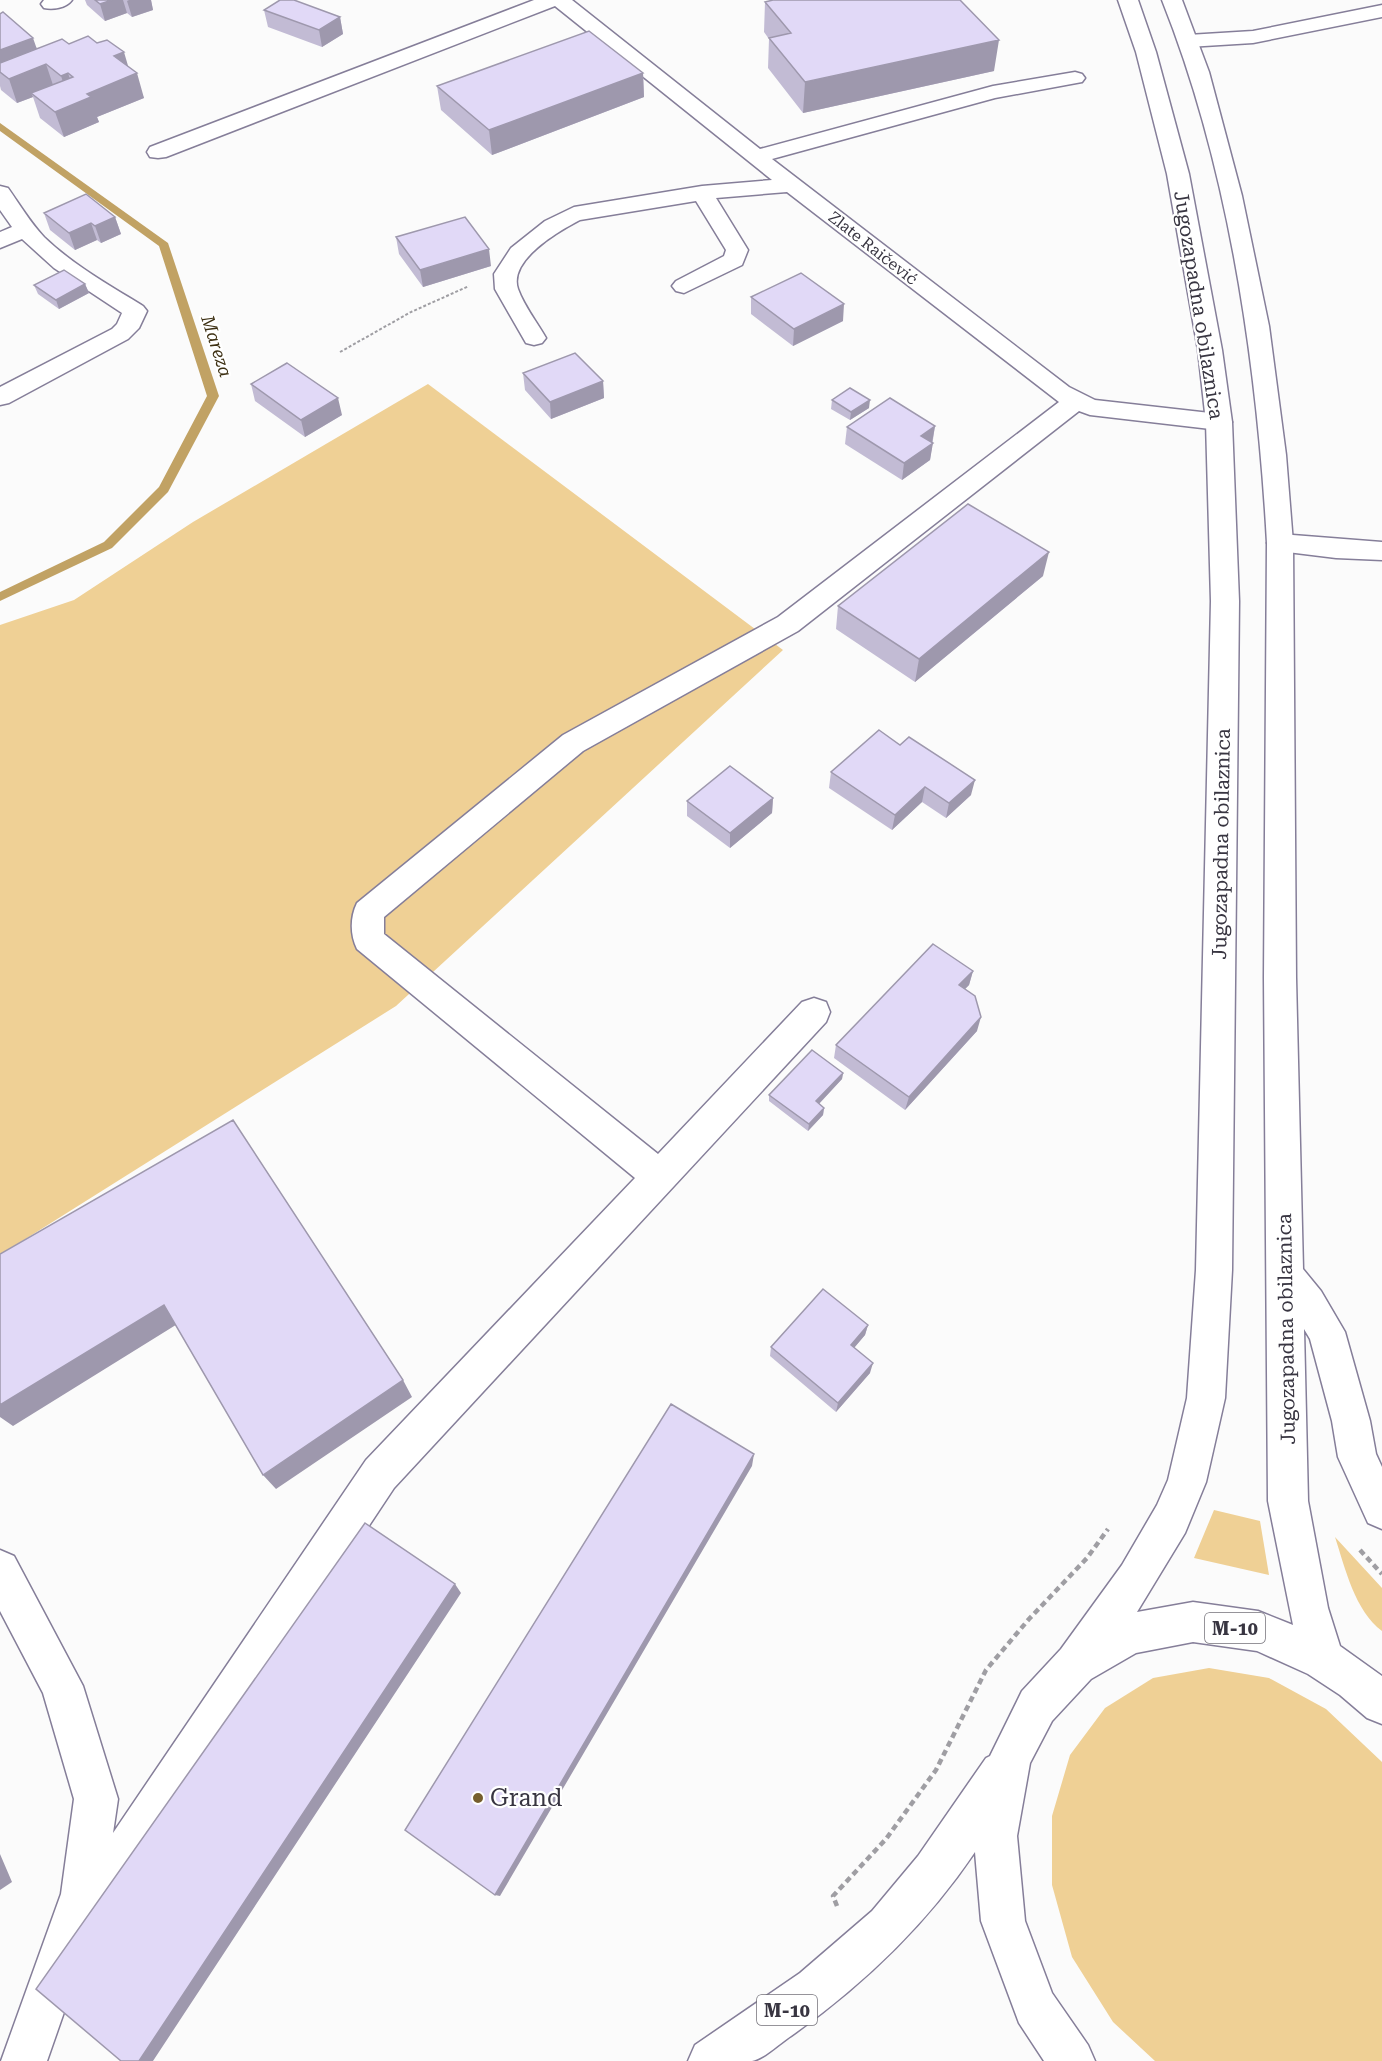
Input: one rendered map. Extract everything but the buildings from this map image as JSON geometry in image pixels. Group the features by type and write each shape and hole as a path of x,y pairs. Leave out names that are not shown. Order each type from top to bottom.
{"main road":[{"path":"158,152 552,0"},
{"name":"Zlate Raičević","path":"560,0 792,185 1060,393 1090,407 1219,422"},
{"name":"Jugozapadna obilaznica","path":"1076,1664 1136,1579 1171,1520 1187,1482 1206,1398 1214,1270 1225,601 1219,422 1210,350 1178,174 1146,52 1128,0"},
{"name":"Jugozapadna obilaznica","path":"1172,0 1188,41 1211,115 1249,280 1267,385 1276,473 1280,543 1280,978 1288,1501 1308,1608 1323,1659"},
{"path":"1188,41 1253,37 1382,11"},
{"path":"758,156 993,92 1075,78"},
{"path":"534,338 505,285 508,267 540,234 574,214 702,193 792,185"},
{"path":"0,193 24,229 66,265 135,311 127,328 120,334 0,397"},
{"path":"684,286 734,260 737,250 702,193"},
{"path":"0,241 24,229"},
{"path":"660,1177 368,940 368,912 573,743 788,624 1076,401"},
{"path":"1280,543 1382,551"},
{"path":"83,1894 114,1870 380,1474 814,1012"},
{"path":"1285,1276 1308,1303 1327,1332 1351,1421 1357,1456 1382,1509"},
{"path":"0,1570 62,1686 96,1799 83,1894 24,2061"},
{"name":"M-10","path":"711,2061 767,2026 860,1954 910,1902 957,1840 1010,1759 1038,1706 1076,1664 1130,1634 1193,1622 1258,1631 1323,1659 1355,1680 1382,1703"},
{"name":"M-10","path":"1010,1759 995,1836 1003,1921 1035,2007 1072,2061"}],"path":[{"path":"340,352 411,312 508,267"}],"shaded area":[{"path":"428,384 783,650 396,1006 0,1255 0,625 74,600 193,522"},
{"path":"1214,1510 1260,1521 1269,1575 1194,1558"},
{"path":"1335,1537 1382,1588 1382,1631 1358,1601"},
{"path":"1209,1668 1269,1678 1326,1709 1382,1762 1382,2061 1155,2061 1113,2022 1072,1957 1052,1885 1052,1816 1070,1755 1105,1708 1153,1678"}],"waterway":[{"name":"Mareza","path":"0,126 164,245 213,396 164,489 108,545 0,597"}],"place":[{"name":"Grand","path":"478,1798"}]}
